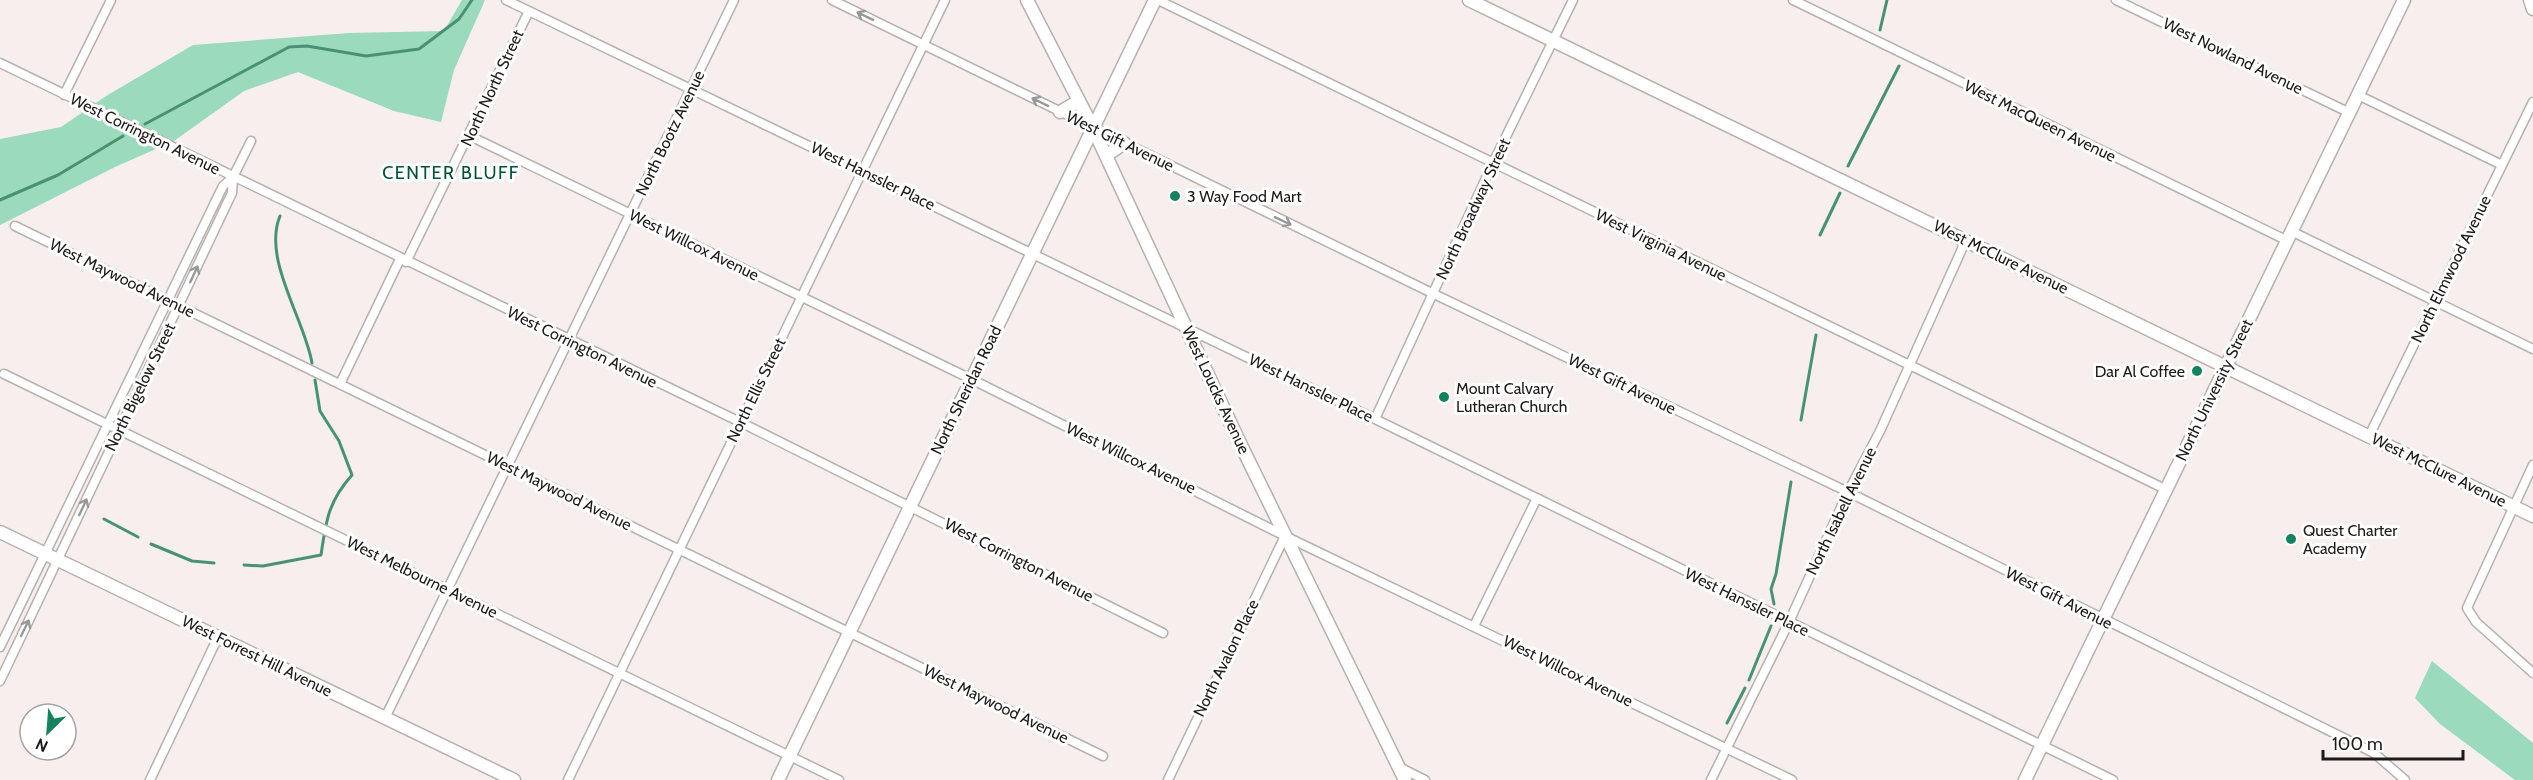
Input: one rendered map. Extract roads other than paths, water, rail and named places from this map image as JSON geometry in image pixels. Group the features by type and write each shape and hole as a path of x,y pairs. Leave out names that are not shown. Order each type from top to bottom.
{"main road":[{"name":"West Loucks Avenue","path":"1027,0 1093,128 1285,536 1405,780"},
{"name":"North Sheridan Road","path":"778,780 1156,0"},
{"name":"West McClure Avenue","path":"1469,0 2533,516"},
{"name":"North University Street","path":"2025,780 2404,0"},
{"path":"2530,0 2533,9"},
{"path":"1060,112 1079,101"},
{"path":"1106,156 1124,143"},
{"name":"West Forrest Hill Avenue","path":"0,532 514,780"}],"street":[{"path":"64,94 111,0"},
{"name":"West Hanssler Place","path":"506,0 1376,419 1536,500 2113,780"},
{"name":"North Bootz Avenue","path":"385,718 734,0"},
{"name":"West Gift Avenue","path":"832,0 1434,294 1848,492 2374,753 2405,780"},
{"name":"North Ellis Street","path":"568,780 945,0"},
{"name":"West Virginia Avenue","path":"1156,0 2165,489"},
{"name":"North Broadway Street","path":"1376,419 1493,163 1573,0"},
{"name":"West MacQueen Avenue","path":"1792,0 2290,237 2436,302 2533,350"},
{"name":"West Nowland Avenue","path":"2116,0 2350,113"},
{"name":"North North Street","path":"340,384 470,136 529,11"},
{"name":"West Corrington Avenue","path":"0,63 403,261 910,505 1163,633"},
{"path":"2358,95 2502,165"},
{"name":"North Elmwood Avenue","path":"2369,436 2533,102"},
{"name":"West Willcox Avenue","path":"470,136 971,379 1285,536 1792,780"},
{"path":"233,177 251,141"},
{"name":"North Bigelow Street","path":"0,647 223,186 233,177"},
{"name":"North Bigelow Street","path":"0,681 232,193 233,177"},
{"name":"West Maywood Avenue","path":"15,226 1103,756"},
{"name":"North Isabell Avenue","path":"1711,780 1848,492 1880,431 1966,240"},
{"name":"West Melbourne Avenue","path":"4,374 839,780"},
{"path":"2533,465 2512,505 2467,608 2476,622 2533,673"},
{"path":"1474,626 1536,500"},
{"name":"North Avalon Place","path":"1168,780 1285,536"},
{"path":"150,780 218,637"},
{"path":"1398,767 1425,780"}],"waterway":[{"path":"145,124 289,47 307,46 366,56 419,49 459,19 472,0"},
{"path":"1880,30 1887,0"},
{"path":"1848,166 1899,66"},
{"path":"0,200 58,175 123,136"},
{"path":"1820,235 1840,193"},
{"path":"280,216 276,233 276,251 280,270 312,363"},
{"path":"1801,420 1816,335"},
{"path":"244,565 263,566 321,555 329,512 338,494 352,475 339,441 320,411 315,380"},
{"path":"1774,604 1771,589 1776,574 1791,482"},
{"path":"104,519 138,537"},
{"path":"151,544 192,561 214,563"},
{"path":"1749,680 1771,626"},
{"path":"1727,723 1745,688"}],"place":[{"name":"3 Way Food Mart","path":"1175,196"},
{"name":"Dar Al Coffee","path":"2197,371"},
{"name":"Mount Calvary Lutheran Church","path":"1444,397"},
{"name":"Quest Charter Academy","path":"2291,539"}],"district":[{"name":"CENTER BLUFF","path":"451,173"}]}
